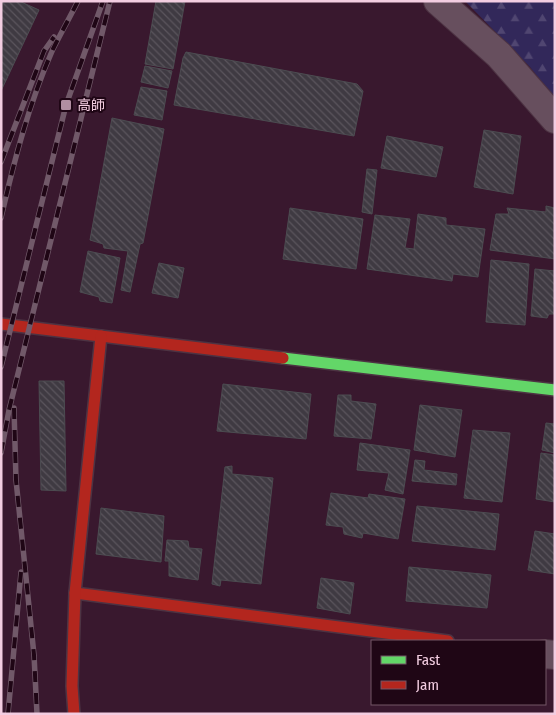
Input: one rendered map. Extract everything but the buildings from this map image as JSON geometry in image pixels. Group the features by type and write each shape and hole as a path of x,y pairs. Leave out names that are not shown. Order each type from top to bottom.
{"street":[{"path":"438,1 499,55 555,119"},
{"path":"1,324 555,390"},
{"path":"74,714 72,686 75,593 101,336"},
{"path":"75,593 440,640"}],"green space":[{"path":"465,1 555,1 555,99 530,67"}],"railway":[{"path":"1,218 29,111 44,69 78,1"},
{"path":"1,367 66,105 103,1"},
{"path":"1,453 9,410 110,1"},
{"path":"1,162 44,51 54,37"},
{"path":"14,408 16,480 34,655 37,714"},
{"path":"8,714 21,572"}],"traffic: fast":[{"path":"283,358 555,390"}],"traffic: jam":[{"path":"1,324 283,358"},
{"path":"74,714 72,686 75,593 101,336"},
{"path":"75,593 440,640"}],"place":[{"name":"高師","path":"66,105"}]}
